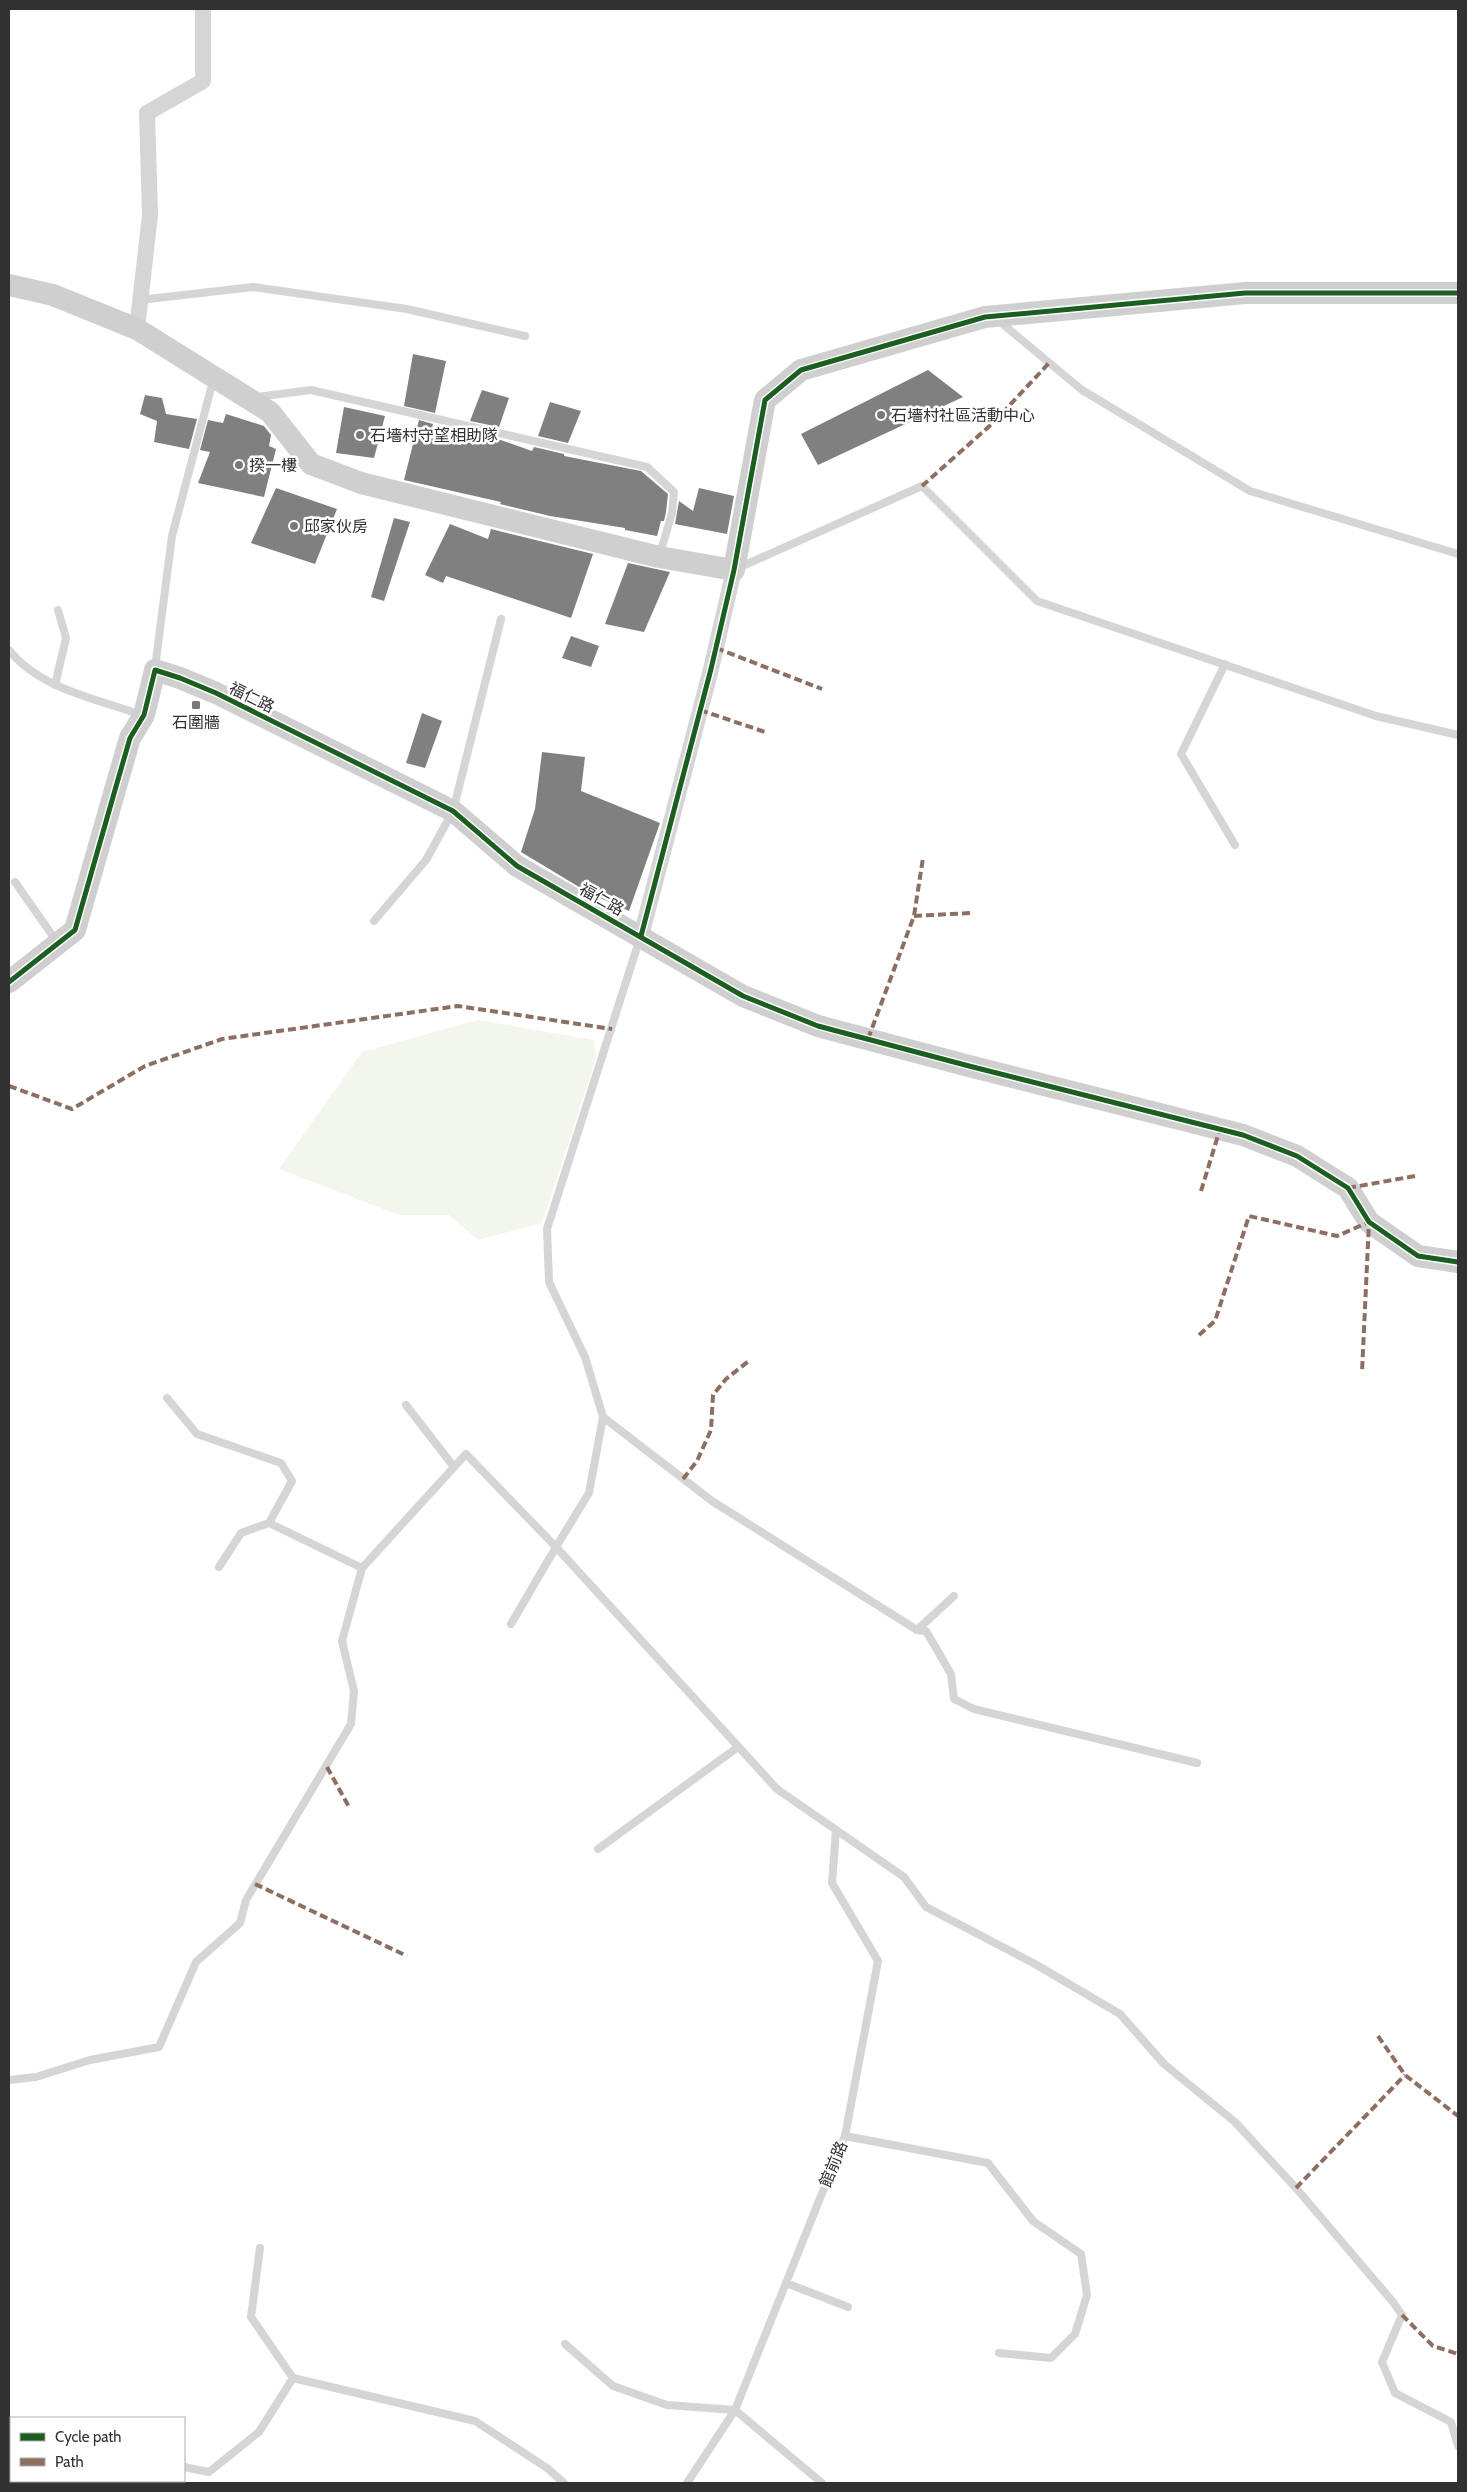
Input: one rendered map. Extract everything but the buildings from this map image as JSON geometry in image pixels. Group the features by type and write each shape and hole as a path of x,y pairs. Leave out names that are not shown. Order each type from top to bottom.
{"street":[{"path":"137,329 150,215 147,113 203,81 203,9"},
{"path":"9,285 53,295 137,329 214,379 270,412 311,464 361,483 659,557 734,570"},
{"path":"641,936 711,669 734,570 765,400 801,370 985,317 1245,293 1458,293"},
{"path":"9,982 75,930 130,738 144,715 155,670"},
{"name":"福仁路","path":"155,670 216,693 453,810 517,866 743,996 818,1026 1243,1135 1297,1156 1348,1188 1369,1222 1418,1256 1458,1262"}],"lane":[{"path":"140,300 253,287 407,308 526,336"},
{"path":"993,317 1082,390 1250,491 1458,554"},
{"path":"155,670 172,536 214,379"},
{"path":"247,398 311,390 647,467 674,492 672,513 659,557"},
{"path":"734,570 922,486 1037,601 1376,716 1458,735"},
{"path":"55,685 66,638 58,610"},
{"path":"374,921 426,860 453,810 501,619"},
{"path":"9,650 20,664 55,685 144,715"},
{"path":"1225,664 1181,754 1235,845"},
{"path":"15,882 58,944"},
{"path":"512,1624 589,1493 603,1417 585,1357 548,1282 547,1229 641,936"},
{"path":"167,1398 197,1434 282,1462 292,1480 269,1523 242,1533 219,1567"},
{"path":"406,1405 454,1467"},
{"path":"603,1417 712,1501 917,1630 926,1631 951,1674 954,1699 974,1709 1197,1763"},
{"path":"9,2080 36,2077 90,2060 159,2047 196,1962 240,1922 246,1900 352,1724 354,1691 342,1641 362,1568 466,1454 556,1548 777,1789 904,1877 926,1907 1035,1964 1120,2014 1164,2064 1235,2122 1296,2188 1402,2315 1382,2362 1395,2393 1451,2422 1458,2446"},
{"path":"269,1523 362,1568"},
{"path":"917,1630 954,1596"},
{"path":"598,1849 738,1747"},
{"name":"館前路","path":"687,2483 735,2410 844,2136 878,1962 832,1883 836,1830"},
{"path":"844,2136 988,2163 1033,2221 1081,2254 1087,2295 1075,2334 1051,2358 998,2353"},
{"path":"260,2248 251,2317 293,2378 475,2421 547,2468 564,2483"},
{"path":"786,2283 848,2308"},
{"path":"565,2344 613,2386 667,2405 735,2410 822,2483"},
{"path":"185,2467 209,2472 259,2432 293,2378"}],"shaded area":[{"path":"478,1020 594,1040 596,1059 542,1223 478,1240 449,1215 399,1215 279,1169 362,1052"}],"marked path":[{"path":"922,486 994,422 1049,363"},
{"path":"716,648 822,689"},
{"path":"700,710 765,732"},
{"path":"868,1039 914,916 923,858"},
{"path":"914,916 970,913"},
{"path":"9,1086 72,1109 145,1066 222,1039 458,1006 612,1029"},
{"path":"1201,1191 1220,1129"},
{"path":"1348,1188 1415,1176"},
{"path":"1199,1335 1215,1321 1249,1216 1337,1236 1369,1222 1362,1372"},
{"path":"683,1479 697,1461 711,1430 713,1395 726,1379 750,1360"},
{"path":"327,1767 349,1807"},
{"path":"255,1884 407,1956"},
{"path":"1378,2036 1405,2075 1458,2116"},
{"path":"1296,2188 1405,2075"},
{"path":"1402,2315 1433,2346 1458,2354"}],"cycle path":[{"path":"641,936 711,669 734,570 765,400 801,370 985,317 1245,293 1458,293"},
{"path":"9,982 75,930 130,738 144,715 155,670 216,693 453,811 517,866 743,996 818,1026 1243,1135 1297,1156 1348,1188 1369,1222 1418,1256 1458,1262"}],"place":[{"name":"石墻村社區活動中心","path":"881,415"},
{"name":"石墻村守望相助隊","path":"360,435"},
{"name":"揆一樓","path":"239,465"},
{"name":"邱家伙房","path":"294,526"},
{"name":"石圍牆","path":"196,705"}]}
